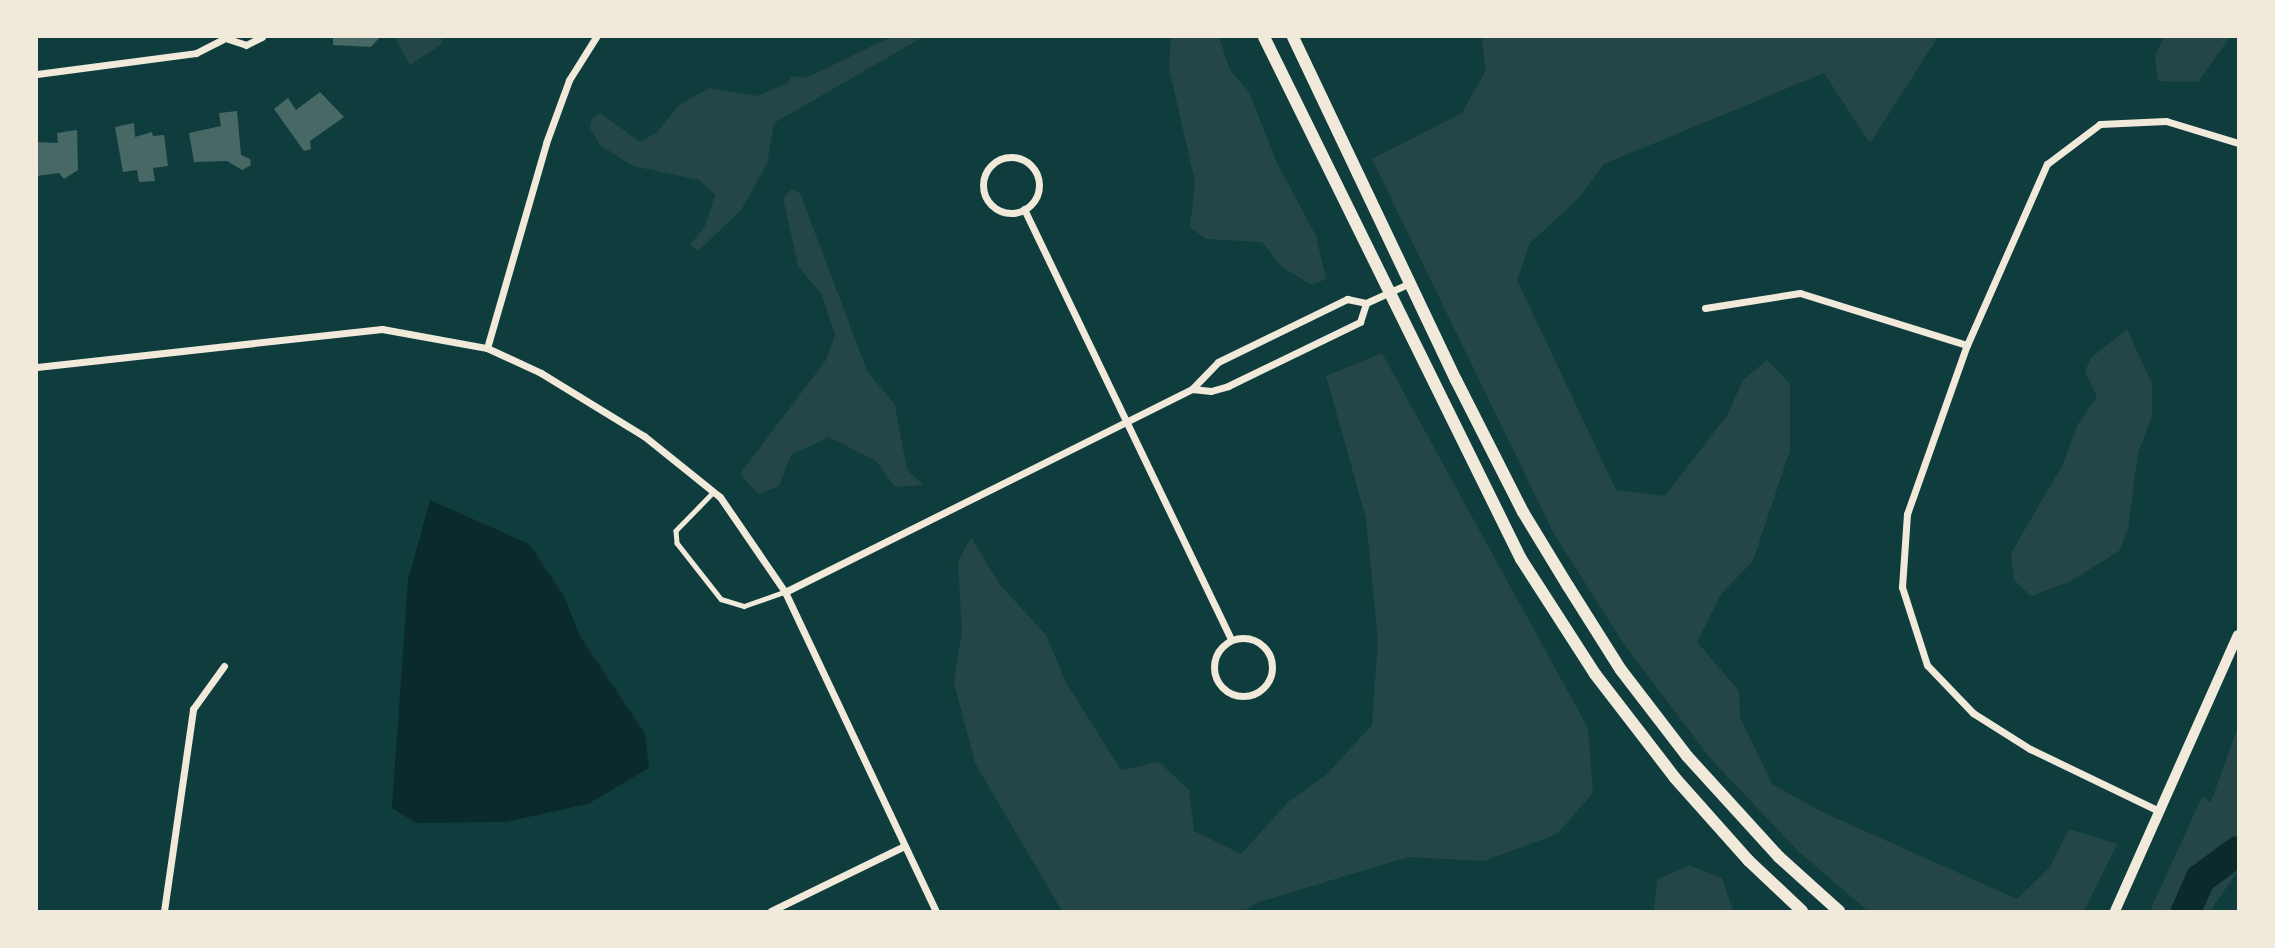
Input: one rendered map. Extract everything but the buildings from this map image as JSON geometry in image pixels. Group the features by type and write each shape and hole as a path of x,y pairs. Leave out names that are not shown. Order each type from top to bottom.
{"main road":[{"path":"1264,37 1436,392 1521,559 1595,674 1675,778 1749,861 1802,911"},
{"path":"1293,37 1523,512 1622,670 1709,782 1779,857 1839,911"}],"street":[{"path":"37,74 196,53 222,38 246,46 262,37"},
{"path":"487,348 551,130 569,80 596,37"},
{"path":"2159,811 2030,749 1984,720 1927,665 1902,587 1907,514 1967,345 2047,164 2100,124 2166,121 2238,143"},
{"path":"1022,159 1035,171 1036,196 1024,209 1006,212 989,203 983,185 996,161 1022,159"},
{"path":"1024,209 1231,640"},
{"path":"785,592 1192,389 1218,362 1347,299 1366,303 1410,283"},
{"path":"1704,308 1800,293 1967,345"},
{"path":"1192,389 1211,391 1228,386 1360,322 1366,303"},
{"path":"37,367 382,329 487,348 541,373 644,436 714,491 785,592 902,847 936,911"},
{"path":"2115,911 2238,635"},
{"path":"1231,640 1258,642 1271,657 1271,677 1258,692 1230,694 1217,681 1213,663 1231,640"},
{"path":"164,911 193,709 224,666"},
{"path":"771,911 902,847"}],"lane":[{"path":"714,491 676,531 677,543 721,599 744,606 785,592"}],"shaded area":[{"path":"395,37 441,37 442,44 410,65"},
{"path":"891,37 923,37 774,123 767,164 741,210 698,251 690,245 705,226 715,195 699,180 633,166 600,145 590,128 592,118 600,113 640,142 657,132 679,105 709,88 757,96 788,83 792,76 806,78"},
{"path":"1171,37 1219,37 1230,70 1249,92 1276,161 1316,236 1326,279 1312,285 1282,267 1262,242 1207,239 1190,228 1195,182 1169,68"},
{"path":"1481,37 1938,37 1870,143 1824,73 1604,164 1579,198 1530,243 1517,280 1616,490 1665,496 1728,414 1743,380 1767,360 1790,384 1790,450 1753,561 1721,594 1697,642 1739,691 1740,717 1772,784 1820,811 2017,899 2050,867 2069,829 2117,844 2084,911 1868,911 1798,851 1711,759 1624,644 1554,534 1372,159 1462,113 1486,70"},
{"path":"2164,37 2230,37 2198,82 2158,81 2155,55"},
{"path":"792,189 800,193 867,371 895,405 907,470 923,485 895,487 876,461 829,437 791,455 779,486 758,494 740,474 826,360 835,335 822,295 798,266 783,198"},
{"path":"2127,329 2152,384 2152,416 2138,453 2128,529 2119,551 2071,581 2031,596 2014,580 2011,553 2062,466 2078,424 2097,397 2085,371 2091,358"},
{"path":"1382,353 1588,728 1593,793 1557,834 1484,861 1408,857 1256,903 1244,911 1062,911 975,763 954,682 962,631 958,562 971,537 1000,585 1046,635 1065,681 1121,770 1159,762 1189,790 1194,831 1241,854 1288,802 1326,775 1372,725 1378,639 1366,518 1326,376"},
{"path":"430,500 529,544 564,596 580,636 645,734 649,768 588,804 506,822 416,823 392,808 408,580"},
{"path":"2238,726 2238,871 2210,911 2150,911 2202,797 2211,802"},
{"path":"1689,865 1722,878 1733,911 1654,911 1657,880"}],"waterway":[{"path":"2186,911 2200,879 2238,851"}]}
